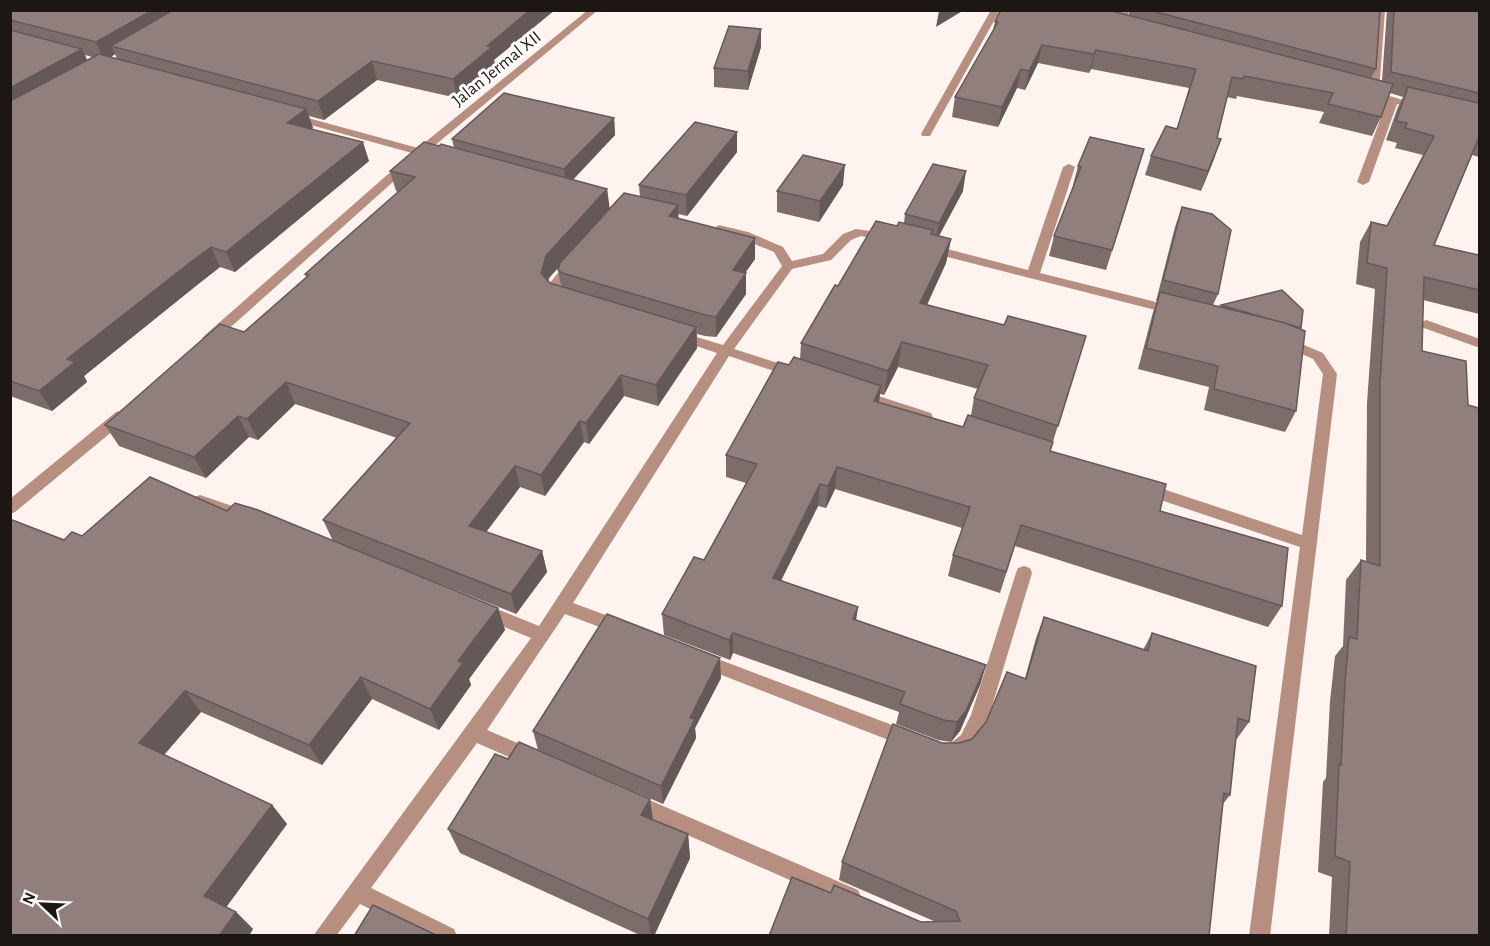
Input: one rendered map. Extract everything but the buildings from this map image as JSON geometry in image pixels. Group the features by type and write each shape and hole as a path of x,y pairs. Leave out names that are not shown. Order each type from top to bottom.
{"street":[{"name":"Jalan Jermal XII","path":"197,349 420,152 594,10"},
{"path":"926,134 996,10"},
{"path":"1126,10 1112,27 1128,31"},
{"path":"1374,95 1380,10"},
{"path":"1363,92 1426,108"},
{"path":"1363,182 1394,100"},
{"path":"286,115 443,158"},
{"path":"1033,274 1069,167"},
{"path":"700,225 763,242 779,250 788,266"},
{"path":"323,936 474,733 543,635 726,350 788,266 827,257 847,237 860,232 1190,315"},
{"path":"576,305 558,299 552,293 552,288 578,257"},
{"path":"1426,324 1479,344"},
{"path":"662,331 814,379"},
{"path":"1258,936 1330,374 1318,356 1301,347 1268,336"},
{"path":"846,390 945,423"},
{"path":"10,508 73,459 135,404"},
{"path":"1126,483 1308,543"},
{"path":"193,499 256,520"},
{"path":"684,653 932,748 958,750 968,741 980,716 1024,573"},
{"path":"466,603 543,635"},
{"path":"562,606 639,636"},
{"path":"474,733 550,766"},
{"path":"615,794 865,903"},
{"path":"356,891 447,936"}]}
